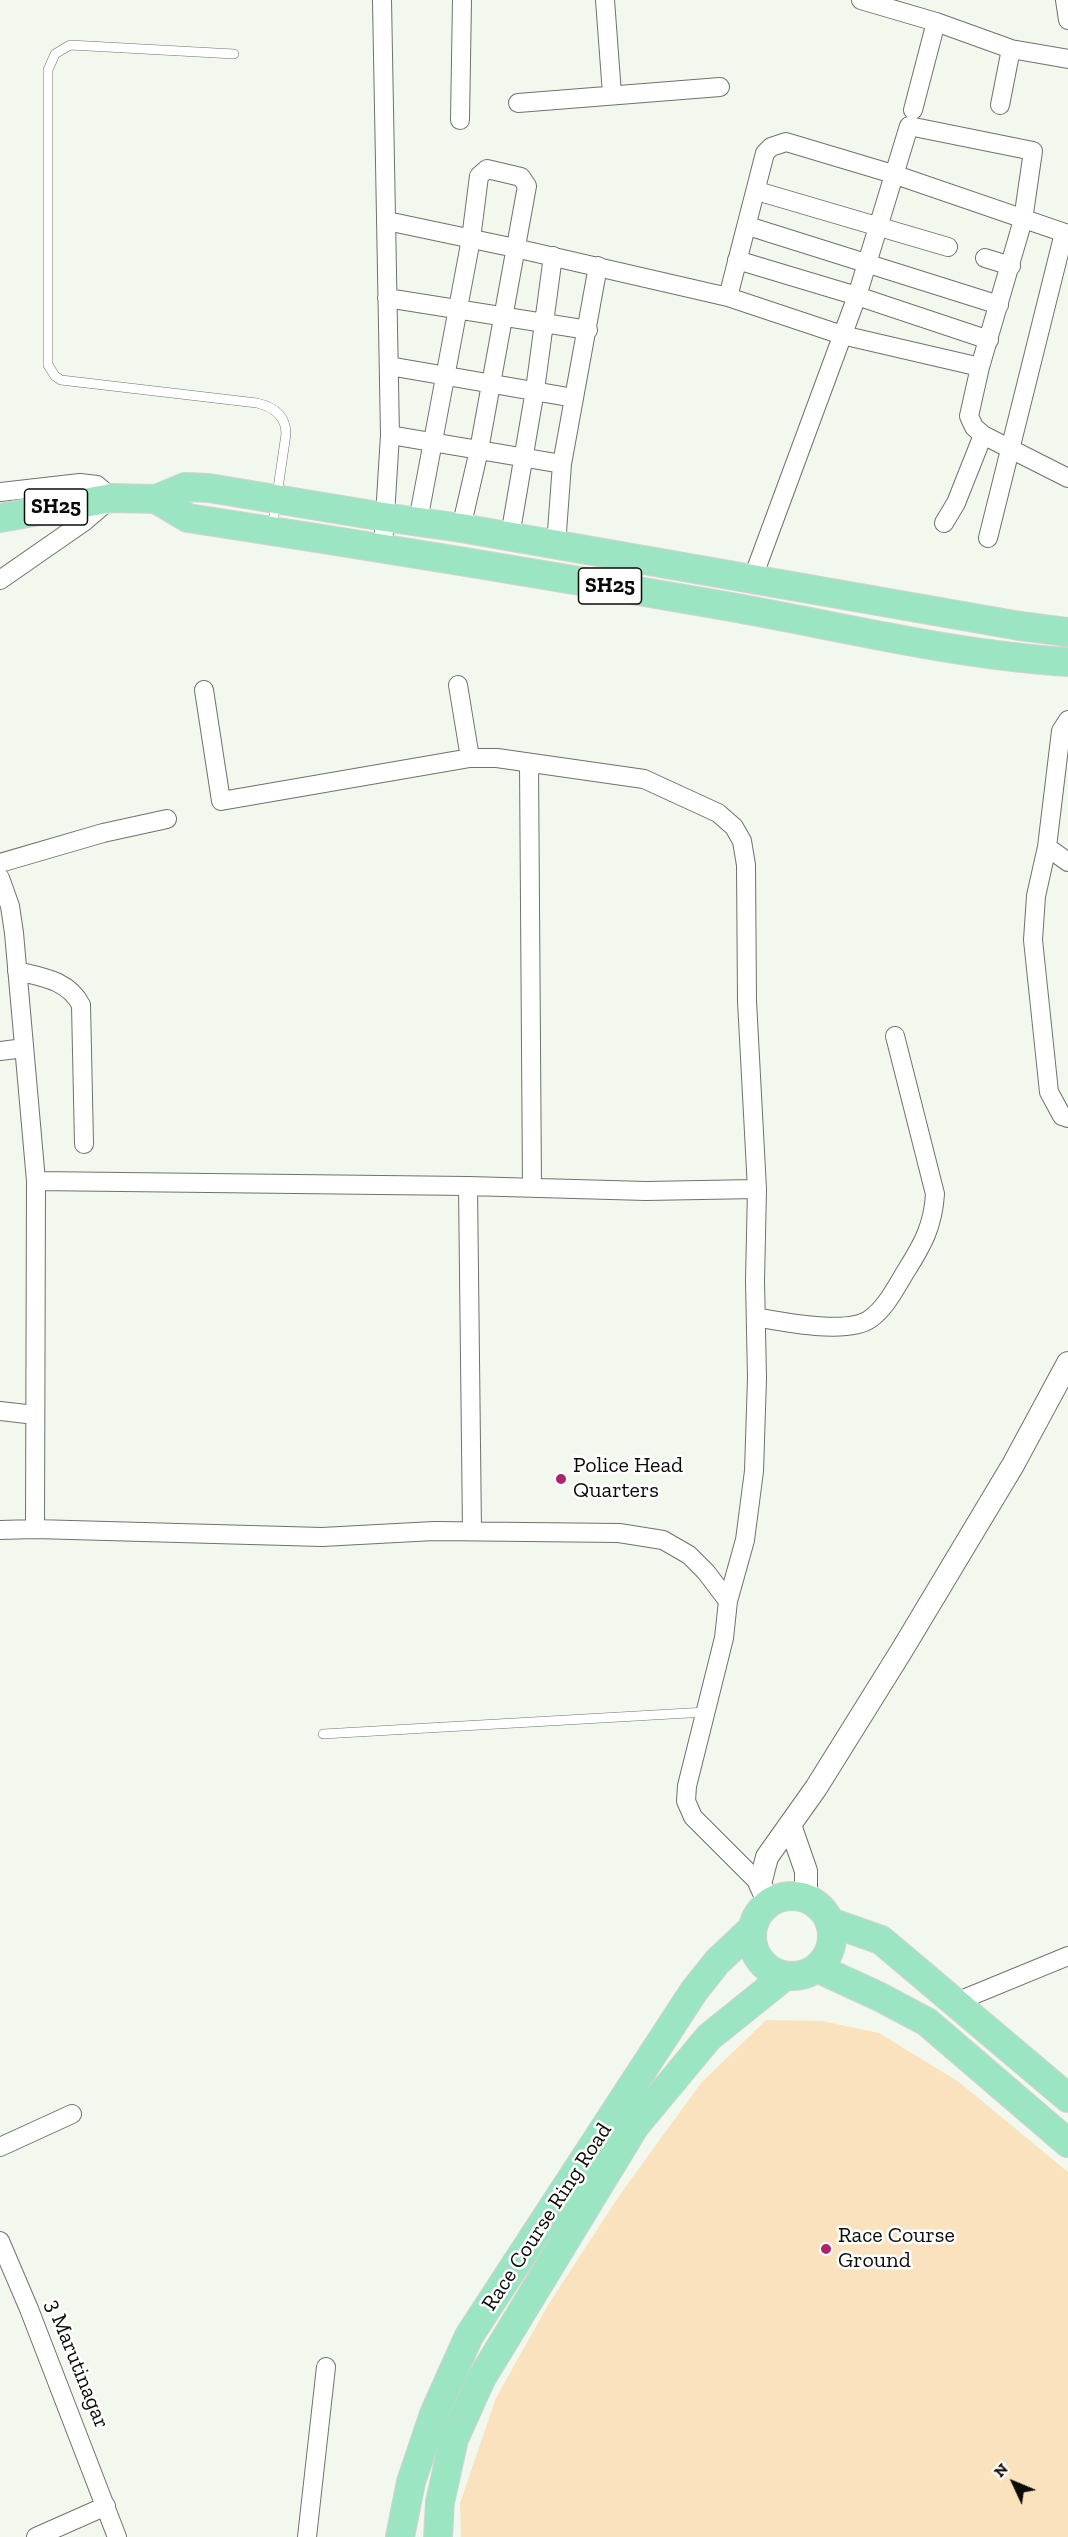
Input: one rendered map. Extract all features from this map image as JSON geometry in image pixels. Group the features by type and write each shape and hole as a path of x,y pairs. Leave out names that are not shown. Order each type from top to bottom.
{"main road":[{"name":"SH25","path":"0,518 112,498 156,499 185,487 209,488 510,536 752,580 1020,626 1068,632"},
{"name":"SH25","path":"156,499 188,518 383,548 741,609 930,645 1068,662"},
{"path":"764,1894 780,1898 793,1896 806,1898 824,1912 830,1922 831,1947 817,1968 807,1974 785,1976 773,1972 755,1954 752,1929 761,1910 764,1894"},
{"path":"830,1922 881,1940 1068,2098"},
{"name":"Race Course Ring Road","path":"400,2537 411,2482 434,2414 469,2336 694,1990 717,1962 752,1929"},
{"path":"817,1968 927,2022 1068,2144"},
{"name":"Race Course Ring Road","path":"438,2537 440,2502 454,2439 481,2379 635,2126 709,2037 785,1976"}],"street":[{"path":"382,0 390,435 383,548"},
{"path":"460,120 462,0"},
{"path":"605,0 612,94"},
{"path":"861,0 936,22 1011,49 1068,59"},
{"path":"1065,0 1068,20"},
{"path":"913,110 936,22"},
{"path":"1000,105 1011,49"},
{"path":"518,103 720,87"},
{"path":"752,580 857,296 909,126 1033,151 1023,220 980,367 969,417 974,428 983,435 1068,478"},
{"path":"728,297 765,153 771,147 786,142 893,174 1066,234 988,538"},
{"path":"418,521 459,308 479,176 488,169 521,177 526,182 479,450 461,528"},
{"path":"757,190 948,247"},
{"path":"387,221 598,266 728,297 842,335 980,367"},
{"path":"747,226 999,305"},
{"path":"510,536 535,390 553,256"},
{"path":"985,258 1011,266"},
{"path":"737,260 857,296 989,340"},
{"path":"556,545 562,464 598,266"},
{"path":"387,298 588,330"},
{"path":"389,366 574,398"},
{"path":"390,435 562,464"},
{"path":"944,523 956,503 983,435"},
{"path":"0,492 80,483 97,485 112,498 85,522 0,580"},
{"path":"458,686 470,758"},
{"path":"204,690 221,801 470,758 497,758 644,779 718,813 734,827 742,841 746,865 747,1001 757,1189 757,1378 754,1471 745,1540 728,1601 724,1638 687,1786 686,1801 693,1817 764,1894"},
{"path":"1068,720 1061,731 1047,847 1036,896 1033,940 1049,1092 1062,1116 1068,1118"},
{"path":"529,763 532,1187"},
{"path":"0,863 103,832 167,819"},
{"path":"1047,847 1068,862"},
{"path":"1,882 14,933 36,1181 34,1529"},
{"path":"18,971 61,984 76,996 81,1005 84,1144"},
{"path":"756,1317 801,1325 835,1326 846,1326 869,1320 889,1299 919,1251 933,1217 935,1194 895,1035"},
{"path":"0,1051 24,1048"},
{"path":"36,1181 532,1187 646,1191 757,1189"},
{"path":"468,1186 472,1531"},
{"path":"764,1894 767,1857 816,1788 902,1650 1013,1465 1068,1363"},
{"path":"0,1411 35,1415"},
{"path":"0,1530 322,1537 434,1531 619,1533 663,1540 689,1555 706,1572 728,1601"},
{"path":"790,1825 806,1871 806,1898"},
{"path":"956,2002 1068,1956"},
{"path":"0,2147 72,2114"},
{"name":"3 Marutinagar","path":"0,2241 29,2309 117,2537"},
{"path":"307,2537 326,2367"},
{"path":"36,2537 106,2506"}],"lane":[{"path":"234,54 70,45 55,54 48,70 48,365 55,376 61,380 268,405 282,417 286,426 272,531"},
{"path":"322,1734 706,1713"}],"shaded area":[{"name":"Race Course Ground","path":"766,2020 822,2021 879,2033 959,2082 1068,2172 1068,2537 461,2537 460,2503 496,2398 548,2305 621,2193 701,2083"}],"place":[{"name":"Police Head Quarters","path":"561,1479"},
{"name":"Race Course Ground","path":"826,2249"}]}
